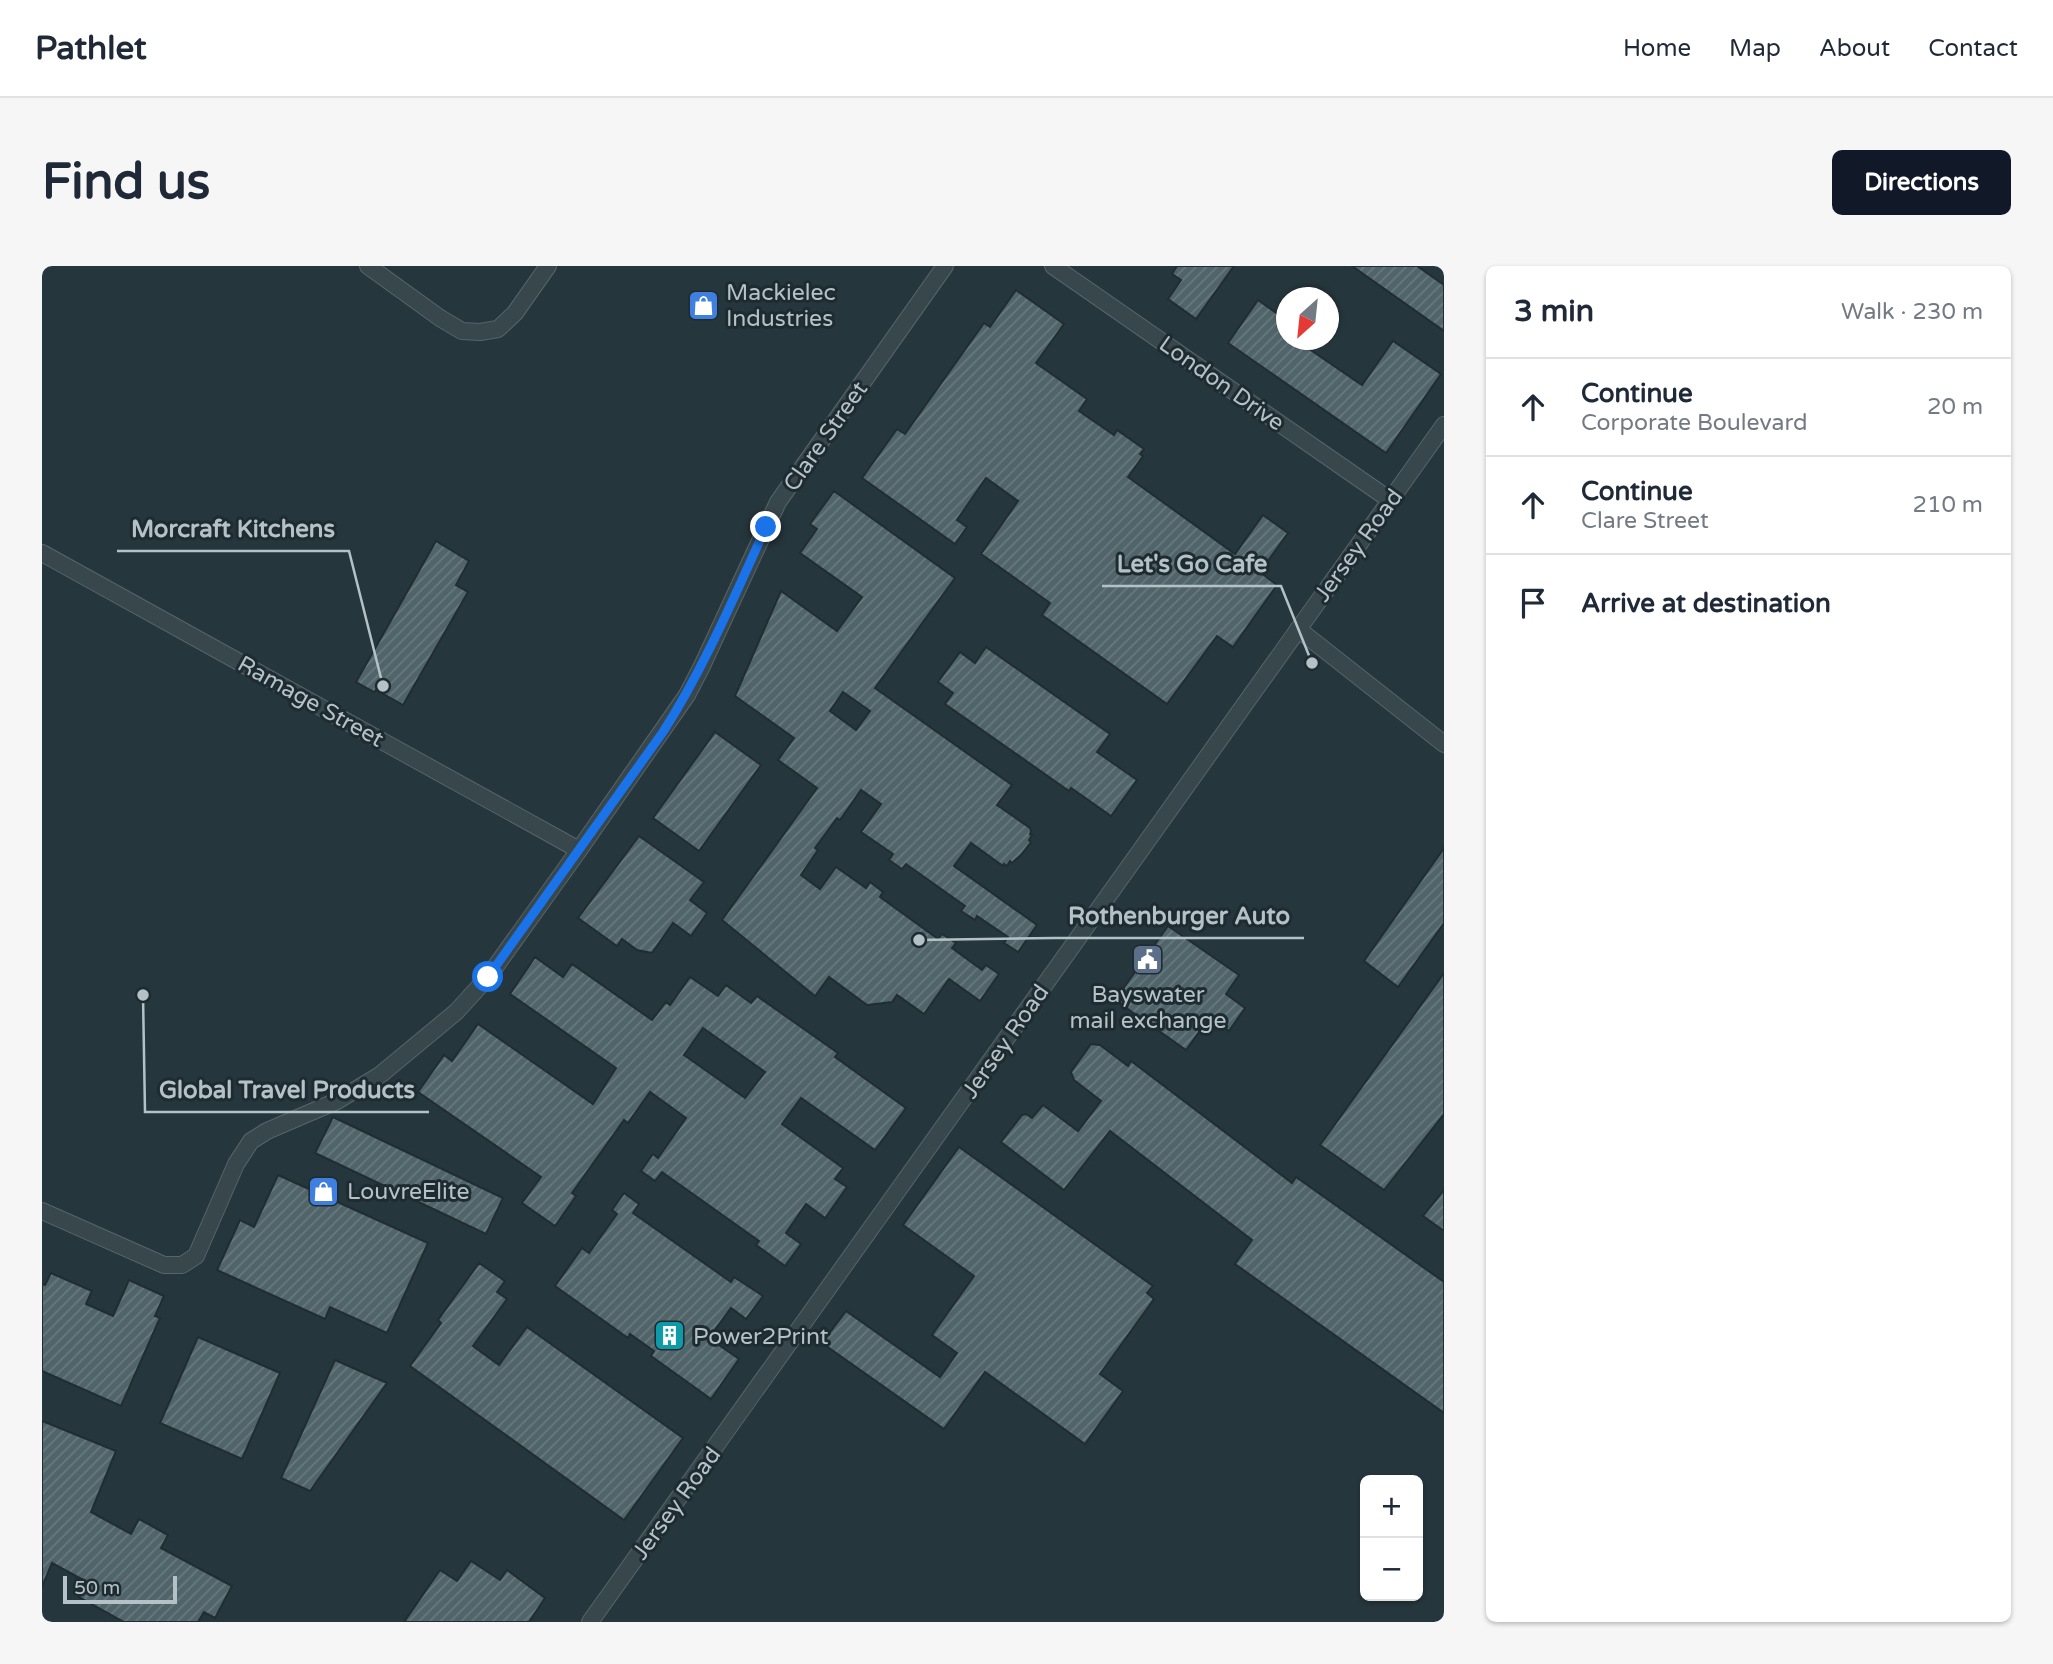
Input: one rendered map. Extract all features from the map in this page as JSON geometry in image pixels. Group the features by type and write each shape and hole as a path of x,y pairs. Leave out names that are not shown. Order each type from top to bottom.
{"street":[{"path":"368,266 462,331 480,332 498,329 514,313 548,266"},
{"name":"Clare Street","path":"42,1211 164,1265 182,1265 196,1255 236,1164 251,1141 267,1131 337,1101 380,1075 456,1012 488,977 520,934 687,695 778,502 945,266"},
{"name":"London Drive","path":"1053,266 1390,500"},
{"name":"Jersey Road","path":"590,1622 1444,425"},
{"name":"Ramage Street","path":"42,552 579,850"},
{"path":"1298,629 1444,744"}],"building":[{"path":"1177,266 1234,266 1196,319 1168,299 1181,280 1172,274"},
{"path":"1352,266 1417,266 1444,285 1444,331"},
{"path":"1016,290 1064,324 1036,363 1087,399 1079,411 1114,435 1117,430 1144,449 1140,454 1143,456 1128,477 1235,554 1263,515 1288,533 1260,572 1277,585 1233,647 1217,636 1167,704 1042,615 1050,603 981,554 1018,501 986,478 957,520 967,527 955,544 862,478 897,429 905,434 984,323 990,327"},
{"path":"1258,300 1276,313 1276,350 1311,350 1362,385 1393,341 1441,374 1386,453 1228,343"},
{"path":"834,491 955,578 875,688 1012,785 997,805 1030,828 1031,842 1021,855 1007,866 1003,866 971,843 954,866 1037,925 1018,952 1004,943 1008,937 977,916 975,920 961,911 965,906 906,864 902,869 889,860 893,854 861,832 881,804 861,790 840,820 837,818 815,848 818,850 801,875 820,889 836,867 866,888 870,882 883,892 880,897 938,939 942,934 956,943 952,948 982,970 986,965 999,974 980,1001 949,979 924,1014 897,995 892,1002 867,1005 829,977 815,996 722,920 817,788 778,760 794,738 735,696 781,591 837,631 862,597 800,553 817,529 810,524","holes":["843,692 870,711 856,730 830,711"]},
{"path":"436,541 469,561 456,585 468,592 403,705 356,682"},
{"path":"986,647 1110,734 1097,752 1137,780 1111,816 1071,788 1069,791 945,704 953,693 938,682 960,652 975,663"},
{"path":"715,732 761,765 699,851 653,818"},
{"path":"639,836 704,882 690,900 707,913 691,936 673,923 652,953 637,950 622,939 617,946 578,918"},
{"path":"1444,848 1444,923 1398,987 1364,961"},
{"path":"1168,926 1239,975 1226,994 1245,1008 1229,1031 1210,1017 1186,1050 1115,1000"},
{"path":"535,957 563,977 572,964 652,1020 666,1002 670,1005 690,977 718,996 726,985 751,1003 757,996 838,1053 835,1057 906,1108 875,1150 801,1098 782,1124 843,1168 835,1179 847,1187 825,1218 806,1204 786,1233 801,1244 785,1266 756,1245 759,1241 662,1172 655,1181 641,1171 653,1154 658,1158 686,1118 650,1092 628,1123 624,1120 572,1193 576,1196 555,1226 522,1203 541,1177 418,1092 444,1055 452,1061 478,1024 593,1104 616,1068 510,994","holes":["703,1028 765,1072 745,1098 684,1055"]},
{"path":"1444,973 1444,1114 1384,1190 1320,1145"},
{"path":"1091,1044 1100,1045 1128,1066 1131,1061 1292,1183 1296,1177 1444,1282 1444,1413 1235,1264 1252,1240 1110,1131 1064,1190 1001,1142 1022,1115 1026,1114 1032,1118 1043,1105 1078,1131 1101,1101 1074,1080 1071,1072"},
{"path":"333,1117 503,1198 486,1234 315,1153"},
{"path":"959,1147 1153,1286 1147,1293 1154,1299 1100,1374 1123,1391 1085,1444 985,1372 944,1429 822,1343 846,1311 940,1377 957,1353 932,1335 974,1276 903,1225"},
{"path":"278,1175 428,1243 387,1333 330,1307 325,1319 217,1270 240,1220 254,1227"},
{"path":"1444,1190 1444,1231 1423,1216"},
{"path":"624,1193 639,1204 633,1213 731,1282 734,1277 763,1296 746,1319 731,1308 709,1338 739,1359 711,1399 651,1356 654,1351 630,1334 628,1338 555,1286 582,1248 589,1253 617,1214 612,1210"},
{"path":"479,1263 505,1281 497,1292 507,1299 473,1346 499,1365 527,1327 683,1438 624,1520 410,1366 441,1323 438,1320"},
{"path":"51,1273 92,1291 86,1304 113,1316 129,1280 164,1296 155,1316 160,1318 121,1406 42,1371 42,1284 45,1285"},
{"path":"198,1337 280,1373 242,1459 160,1423"},
{"path":"335,1360 387,1383 310,1491 281,1478"},
{"path":"42,1421 116,1451 91,1512 131,1534 139,1519 168,1535 161,1548 232,1586 215,1618 204,1612 198,1622 124,1622 79,1597 87,1582 52,1563 42,1587"},
{"path":"471,1561 500,1580 507,1570 545,1598 529,1622 404,1622 440,1570 457,1581"}],"place":[{"name":"Mackielec Industries","path":"703,305"},
{"name":"Let's Go Cafe","path":"1312,663"},
{"name":"Morcraft Kitchens","path":"383,686"},
{"name":"Rothenburger Auto","path":"919,940"},
{"name":"Bayswater mail exchange","path":"1148,960"},
{"name":"Global Travel Products","path":"143,995"},
{"name":"LouvreElite","path":"324,1191"},
{"name":"Power2Print","path":"670,1336"}],"route":[{"path":"488,977 687,695 766,527"}]}
